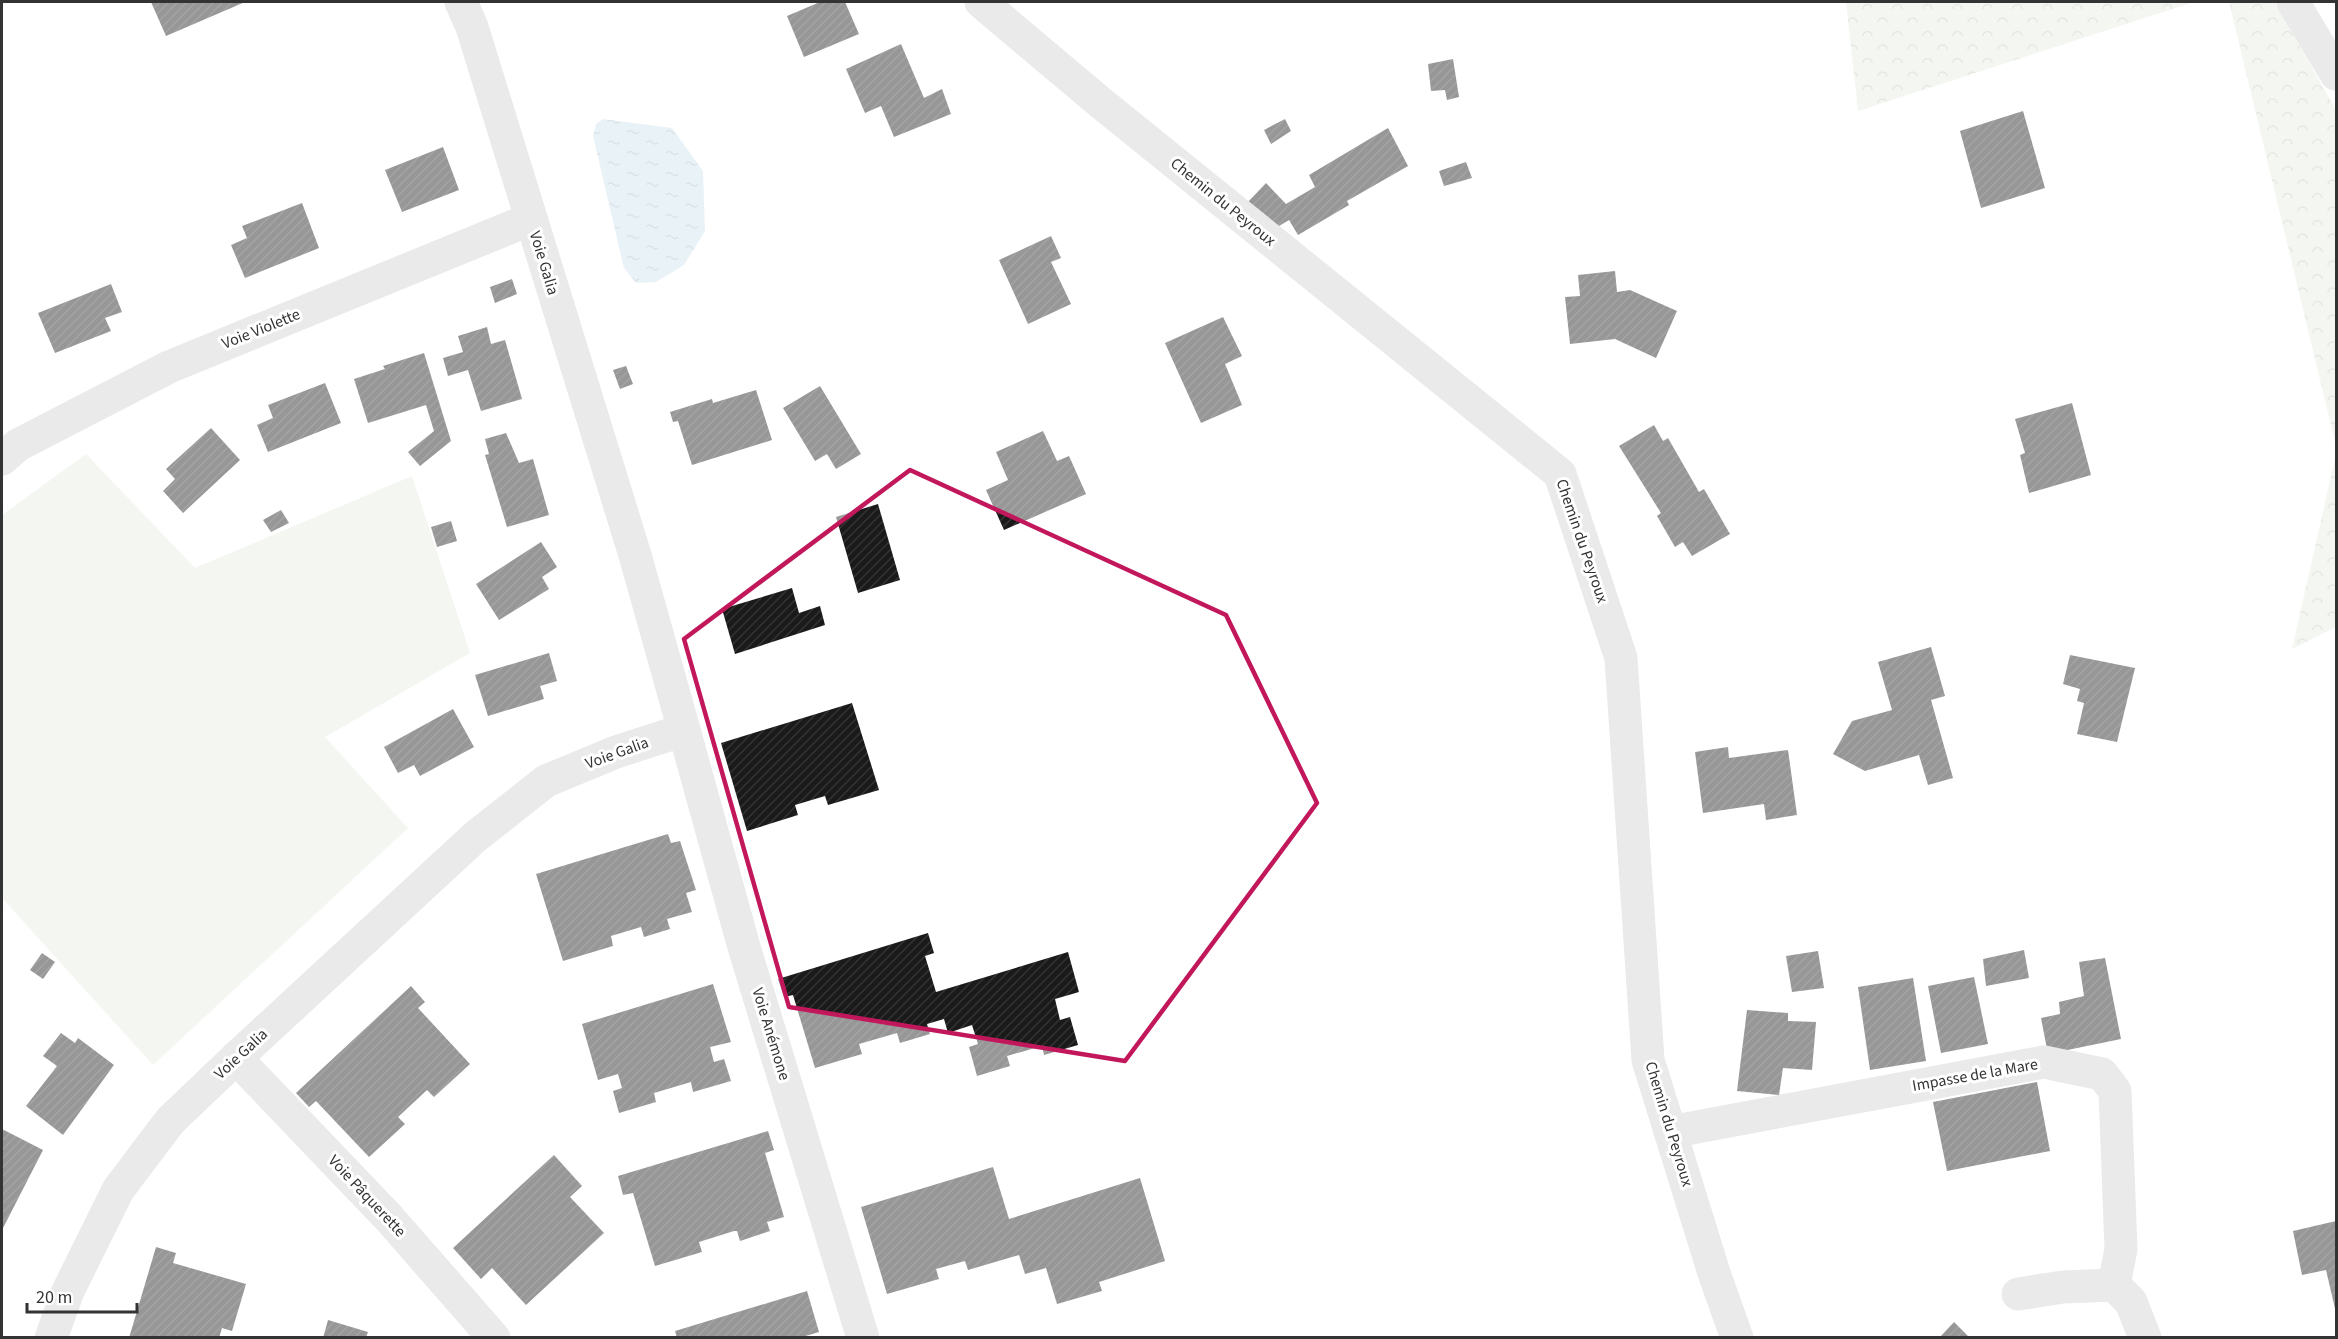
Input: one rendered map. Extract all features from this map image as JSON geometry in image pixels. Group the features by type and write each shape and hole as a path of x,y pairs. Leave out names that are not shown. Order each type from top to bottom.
{"street":[{"name":"Voie Galia","path":"51,1338 68,1291 118,1190 170,1121 475,837 546,781 616,752 684,730 635,555 472,27 461,2"},
{"name":"Chemin du Peyroux","path":"981,2 1101,103 1560,474 1621,658 1648,1060 1714,1273 1737,1338"},
{"path":"2293,2 2337,74"},
{"name":"Voie Violette","path":"2,459 18,445 169,367 531,219"},
{"name":"Voie Anémone","path":"684,730 744,947 863,1338"},
{"name":"Voie Pâquerette","path":"236,1058 389,1218 494,1338"},
{"name":"Impasse de la Mare","path":"1670,1132 2044,1062 2102,1074 2115,1091 2121,1249 2114,1285"},
{"path":"2018,1294 2063,1287 2114,1285 2131,1302 2145,1338"}],"highlighted area":[{"path":"910,470 1226,615 1317,803 1125,1061 789,1007 684,639"}],"green space":[{"path":"1846,2 2194,2 1858,111"},
{"path":"2229,2 2275,2 2336,110 2336,446"},
{"path":"86,454 195,568 412,476 470,653 325,737 408,828 153,1065 2,898 2,515"},
{"path":"2336,454 2336,627 2292,649"}],"water":[{"path":"603,119 672,128 703,171 705,231 684,265 656,282 636,283 624,268 593,136 596,124"}],"building":[{"path":"151,2 245,2 166,36"},
{"path":"820,2 845,2 859,34 804,57 787,16"},
{"path":"901,44 924,98 942,89 951,114 894,137 881,106 865,113 846,69"},
{"path":"1453,59 1459,97 1447,100 1445,90 1431,91 1428,64"},
{"path":"2023,111 2045,188 1981,208 1960,131"},
{"path":"1285,119 1291,131 1271,144 1264,130"},
{"path":"1388,128 1408,166 1347,201 1349,205 1298,235 1289,220 1274,229 1247,203 1266,183 1286,204 1315,187 1309,175"},
{"path":"443,147 459,190 402,212 385,170"},
{"path":"1466,162 1472,178 1444,186 1439,171"},
{"path":"302,203 319,248 245,278 231,245 247,238 242,226"},
{"path":"1051,236 1061,258 1051,262 1071,304 1028,324 999,260"},
{"path":"1615,271 1617,292 1630,290 1677,311 1656,358 1615,339 1570,344 1565,297 1580,296 1578,275"},
{"path":"512,279 517,294 495,303 490,287"},
{"path":"111,284 122,312 105,318 111,331 55,353 38,313"},
{"path":"1223,317 1242,356 1225,364 1242,405 1201,423 1165,343"},
{"path":"487,327 491,344 505,340 522,399 481,411 468,370 448,376 443,358 463,352 458,336"},
{"path":"424,353 451,441 420,466 408,452 434,431 426,405 368,423 354,379 385,369 383,366"},
{"path":"626,366 633,384 620,389 613,370"},
{"path":"325,383 341,423 268,452 257,425 273,418 268,405"},
{"path":"820,386 861,454 836,469 827,454 815,461 783,408"},
{"path":"756,390 772,440 692,465 678,421 673,422 670,412 712,399 713,403"},
{"path":"2072,403 2091,475 2029,493 2020,455 2025,453 2015,419"},
{"path":"1654,425 1663,441 1668,438 1699,492 1704,489 1730,534 1692,556 1683,542 1675,547 1657,516 1661,513 1619,446"},
{"path":"211,428 240,460 183,513 163,491 175,479 166,469"},
{"path":"1043,431 1057,461 1069,456 1086,494 1004,530 986,490 1008,480 996,452"},
{"path":"506,433 519,463 533,459 549,515 507,527 485,455 489,454 485,439"},
{"path":"878,504 900,580 858,593 836,517"},
{"path":"281,510 289,523 271,532 263,520"},
{"path":"451,521 457,541 437,547 431,527"},
{"path":"541,542 557,567 542,577 549,589 499,620 476,584"},
{"path":"792,588 799,613 820,606 825,625 735,654 722,609"},
{"path":"1931,647 1945,696 1931,700 1953,778 1928,785 1919,755 1865,771 1833,754 1852,721 1892,710 1878,662"},
{"path":"549,653 557,681 540,686 544,699 488,716 475,675"},
{"path":"2070,655 2135,668 2117,742 2077,734 2084,703 2077,701 2080,689 2063,684"},
{"path":"852,703 879,790 828,805 825,796 795,805 798,815 747,831 721,743"},
{"path":"453,709 474,747 420,776 414,765 398,773 384,747"},
{"path":"1728,747 1729,758 1788,750 1797,815 1766,820 1764,804 1703,813 1695,752"},
{"path":"668,834 671,843 680,841 696,890 686,893 692,912 667,919 670,929 644,937 641,927 611,936 613,946 563,961 536,874"},
{"path":"928,933 934,953 925,956 936,992 1068,952 1079,992 1055,999 1060,1020 1070,1017 1078,1045 1044,1055 1042,1046 1007,1056 1010,1066 977,1076 969,1047 978,1044 972,1025 948,1033 944,1019 927,1024 930,1034 900,1043 897,1033 859,1044 862,1054 815,1068 793,995 784,997 778,979"},
{"path":"2024,950 2029,978 1986,986 1983,959"},
{"path":"1818,951 1824,988 1792,992 1786,956"},
{"path":"42,953 55,962 43,979 30,970"},
{"path":"2105,958 2121,1039 2048,1054 2041,1018 2060,1014 2059,1002 2084,996 2079,962"},
{"path":"1974,977 1988,1044 1941,1053 1928,986"},
{"path":"1913,978 1926,1061 1870,1070 1858,987"},
{"path":"713,984 731,1042 710,1047 714,1062 724,1059 731,1081 693,1092 691,1082 654,1093 656,1102 619,1113 613,1091 622,1088 618,1074 598,1080 582,1024"},
{"path":"411,986 425,1002 418,1008 470,1064 434,1097 427,1090 398,1117 405,1124 369,1157 316,1101 309,1107 296,1093"},
{"path":"1747,1010 1788,1013 1788,1021 1816,1022 1812,1070 1783,1068 1779,1095 1737,1091"},
{"path":"61,1033 75,1043 78,1038 114,1065 63,1135 26,1106 57,1066 43,1056"},
{"path":"2037,1082 2050,1151 1947,1171 1933,1102"},
{"path":"2,1129 43,1150 2,1230"},
{"path":"768,1131 774,1150 765,1153 784,1217 767,1222 770,1231 740,1241 737,1231 734,1231 699,1242 702,1252 655,1266 633,1193 623,1195 618,1176"},
{"path":"554,1155 582,1186 570,1197 604,1233 526,1305 492,1268 481,1279 453,1248"},
{"path":"993,1167 1009,1219 1140,1178 1165,1261 1099,1282 1102,1291 1057,1304 1046,1268 1025,1274 1019,1255 968,1270 965,1261 936,1269 939,1279 887,1294 861,1207"},
{"path":"2336,1221 2336,1313 2326,1270 2302,1275 2293,1231"},
{"path":"156,1247 176,1253 173,1263 246,1284 232,1331 222,1328 219,1338 129,1338"},
{"path":"807,1291 819,1332 799,1338 677,1338 675,1331"},
{"path":"328,1320 368,1332 366,1338 323,1338"},
{"path":"1954,1322 1970,1338 1939,1338"}]}
